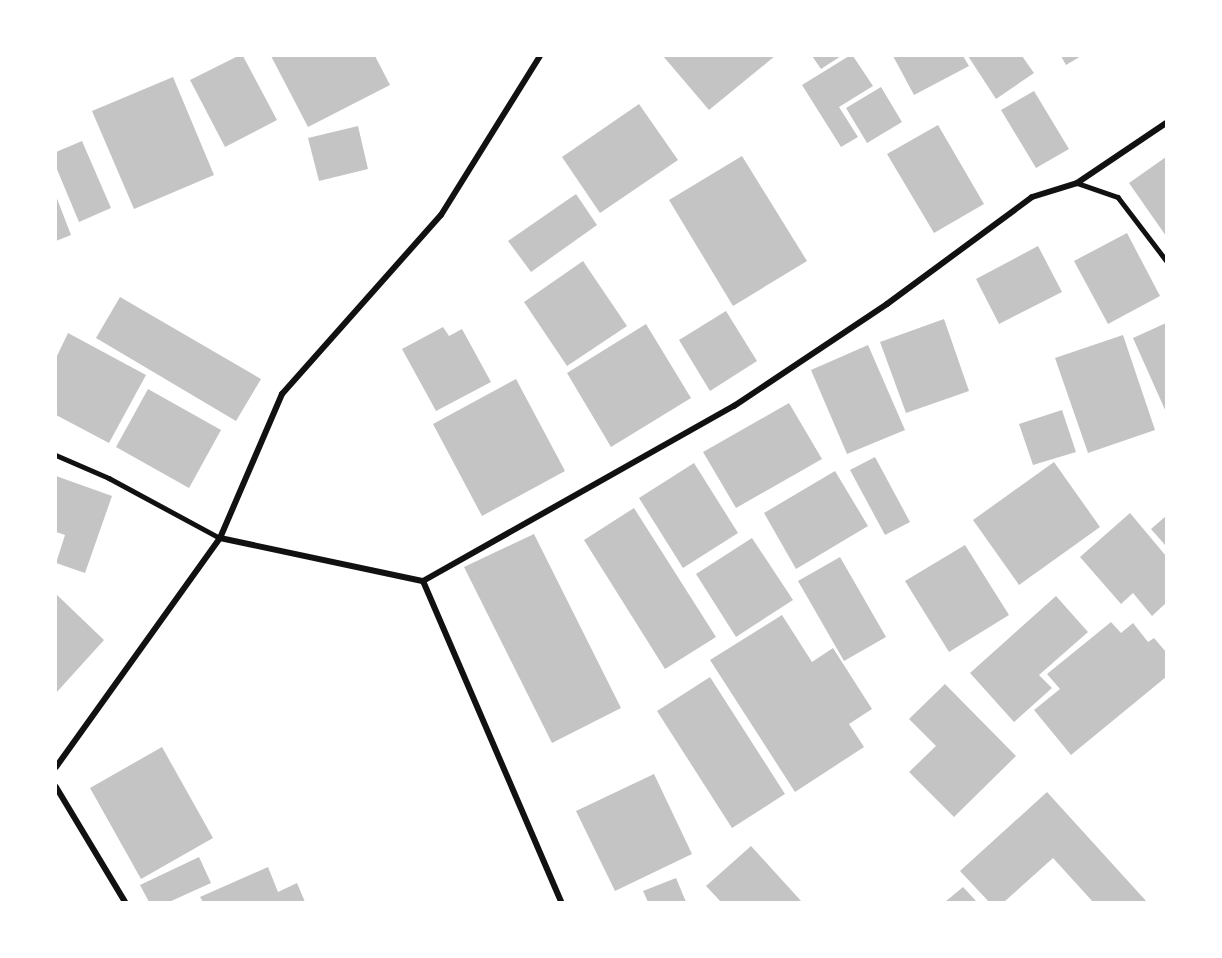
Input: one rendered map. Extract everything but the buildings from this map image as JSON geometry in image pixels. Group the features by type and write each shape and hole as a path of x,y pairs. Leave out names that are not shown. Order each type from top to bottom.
{"street":[{"path":"56,767 220,538 282,394 441,215 540,56"},
{"path":"220,538 423,581 734,406 887,304 1032,197 1077,183 1167,123"},
{"path":"423,581 561,903"},
{"path":"56,787 125,903"}],"lane":[{"path":"1077,183 1118,197 1167,260"},
{"path":"56,455 220,538"}]}
